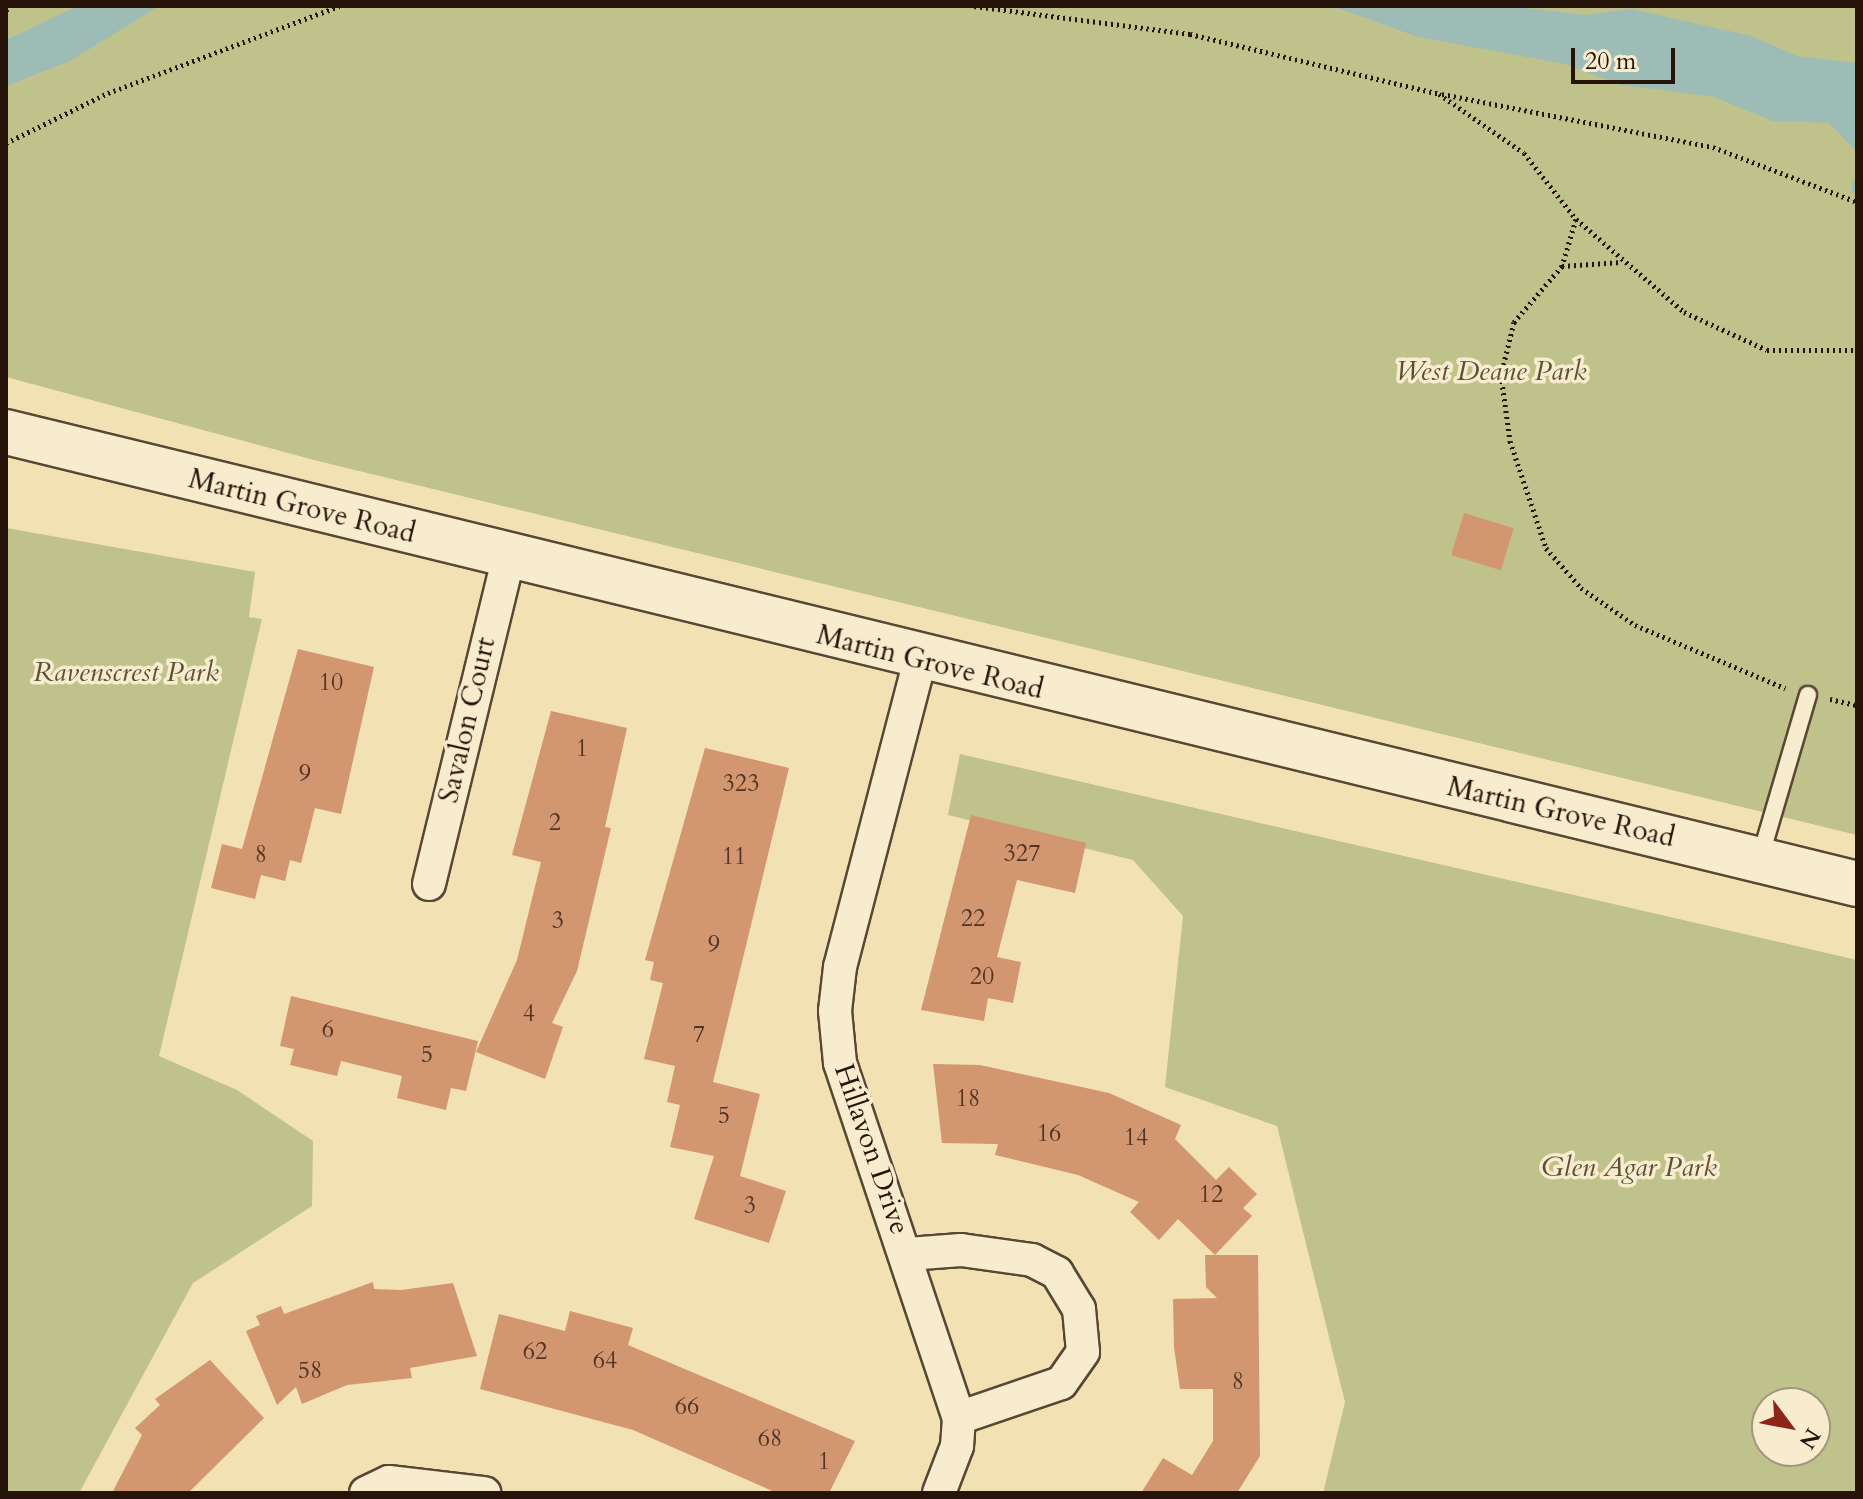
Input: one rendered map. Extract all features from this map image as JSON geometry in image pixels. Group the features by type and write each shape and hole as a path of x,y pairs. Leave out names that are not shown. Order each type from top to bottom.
{"main road":[{"name":"Martin Grove Road","path":"6,432 920,660 1857,884"}],"street":[{"name":"Savalon Court","path":"429,884 509,557"},
{"name":"Hillavon Drive","path":"920,660 840,967 835,1011 840,1063 908,1254 959,1418 957,1446 939,1493"},
{"path":"908,1254 985,1251 1032,1260 1057,1273 1079,1309 1083,1352 1061,1383 959,1418"},
{"path":"366,1493 389,1482 484,1493"}],"lane":[{"path":"1760,859 1808,695"}],"path":[{"path":"6,10 11,6"},
{"path":"6,143 108,93 339,6"},
{"path":"974,6 1190,34 1439,94 1713,147 1857,202"},
{"path":"1439,94 1524,153 1576,219 1622,262 1729,338 1767,350 1826,356 1857,350"},
{"path":"1576,219 1562,266 1514,322 1501,375 1510,441 1546,548 1581,588 1635,625 1744,675 1808,695 1857,705"},
{"path":"1562,266 1622,262"}],"green space":[{"name":"West Deane Park","path":"6,6 1857,6 1857,835 314,460 6,377"},
{"name":"Ravenscrest Park","path":"6,528 255,572 249,617 262,619 159,1056 237,1090 313,1141 312,1206 193,1283 79,1493 6,1493"},
{"name":"Glen Agar Park","path":"960,754 1857,960 1857,1493 1323,1493 1345,1402 1277,1126 1165,1087 1183,916 1133,860 948,815"}],"water":[{"path":"78,6 159,6 70,61 6,86 6,40"},
{"path":"1332,6 1508,6 1585,15 1631,9 1751,36 1797,56 1857,63 1857,152 1829,123 1773,121 1714,97 1621,85 1565,64 1418,37"}],"building":[{"path":"1464,513 1514,528 1501,570 1451,555"},
{"path":"298,649 374,667 341,814 315,808 301,863 290,860 285,881 261,875 255,899 211,888 222,844 242,849"},
{"path":"551,711 627,728 605,827 611,828 577,971 552,1023 563,1027 545,1079 476,1052 517,960 541,862 512,855"},
{"path":"705,748 789,768 713,1082 760,1094 740,1176 786,1191 769,1243 694,1219 714,1156 670,1147 680,1105 667,1102 675,1066 644,1059 663,983 650,980 654,962 645,960"},
{"path":"971,815 1086,843 1075,893 1017,880 997,957 1021,962 1013,1003 988,998 984,1021 921,1010"},
{"path":"291,996 478,1041 466,1091 451,1088 446,1110 397,1098 402,1076 341,1061 337,1076 290,1065 294,1049 280,1046"},
{"path":"933,1064 980,1065 1109,1093 1181,1125 1175,1139 1216,1180 1229,1167 1257,1194 1243,1208 1252,1216 1215,1255 1178,1219 1159,1240 1130,1212 1139,1202 1078,1175 995,1155 998,1144 942,1143"},
{"path":"1205,1255 1258,1255 1260,1456 1237,1493 1141,1493 1163,1458 1192,1475 1213,1441 1213,1389 1180,1389 1174,1347 1173,1299 1217,1298 1206,1287"},
{"path":"373,1282 374,1289 401,1290 453,1283 477,1356 410,1368 412,1378 347,1385 302,1404 296,1387 277,1405 246,1331 260,1325 256,1316 281,1306 284,1314"},
{"path":"570,1311 633,1328 628,1345 855,1441 829,1493 777,1493 633,1430 480,1389 499,1314 565,1331"},
{"path":"210,1360 264,1418 188,1493 112,1493 142,1435 135,1428 160,1405 155,1399"}]}
